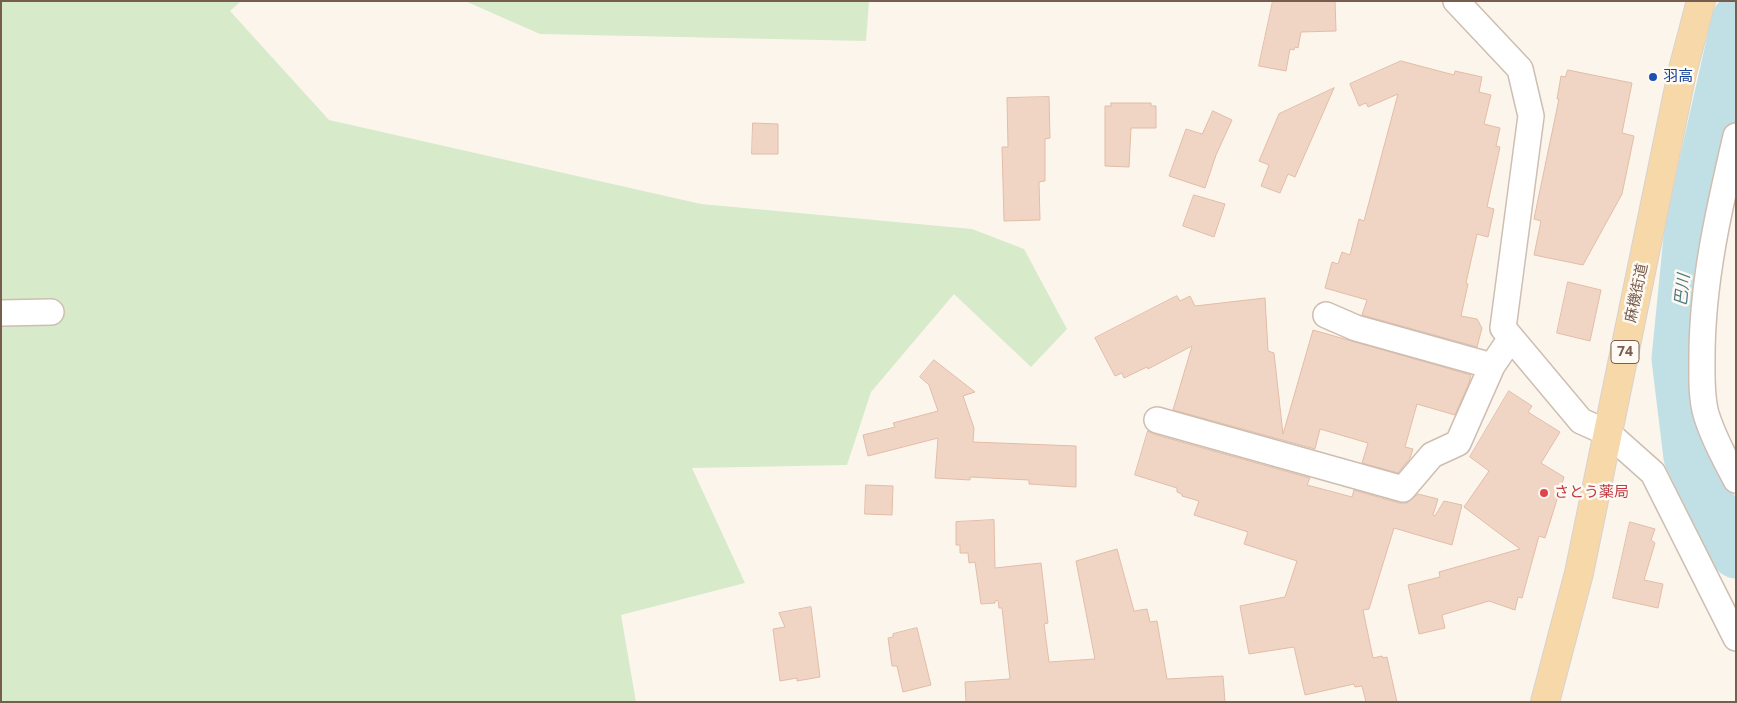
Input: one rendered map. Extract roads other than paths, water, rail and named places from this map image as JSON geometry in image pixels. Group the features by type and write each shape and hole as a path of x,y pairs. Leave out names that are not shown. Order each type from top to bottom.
{"main road":[{"name":"麻機街道","path":"1545,702 1579,573 1682,73 1701,1"}],"street":[{"path":"1456,1 1520,69 1530,116 1503,328 1580,421 1608,433 1653,473 1736,638"},
{"path":"1736,136 1707,278 1702,329 1702,386 1706,413 1716,442 1736,480"},
{"path":"1,313 51,312"},
{"path":"1326,316 1356,328 1492,366"},
{"path":"1157,420 1403,489 1432,455 1458,443 1492,366 1511,338"}],"waterway":[{"name":"巴川","path":"1736,20 1689,228 1676,359 1688,457 1736,554"}],"place":[{"name":"羽高","path":"1653,77"},
{"name":"さとう薬局","path":"1544,493"}]}
